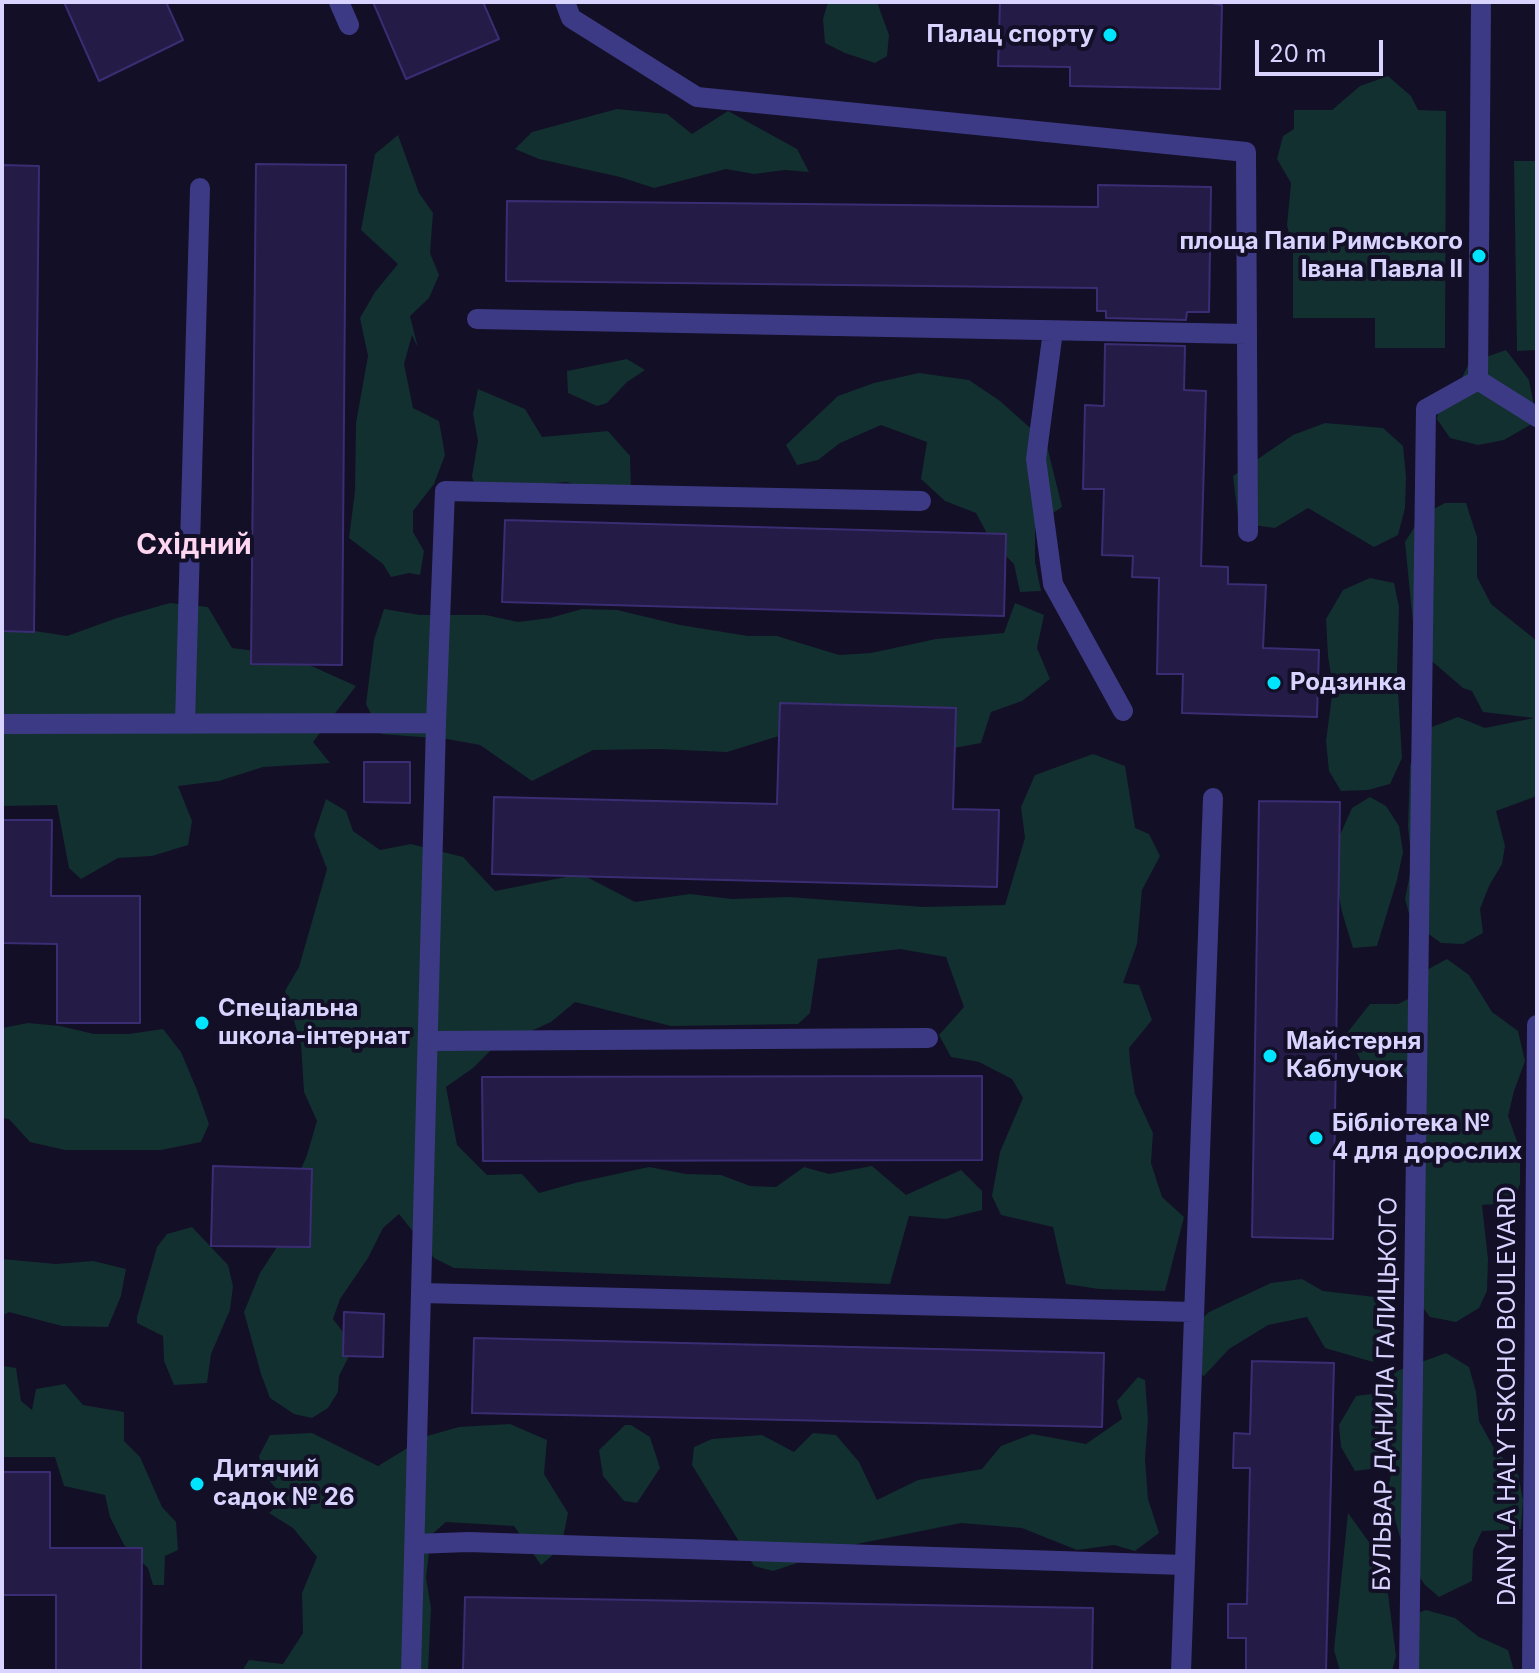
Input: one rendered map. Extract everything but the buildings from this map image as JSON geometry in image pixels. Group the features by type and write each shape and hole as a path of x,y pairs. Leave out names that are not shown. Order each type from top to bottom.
{"street":[{"path":"339,2 349,25"},
{"path":"565,2 571,18 697,97 1246,152 1248,532"},
{"path":"1481,2 1478,380 1537,417"},
{"path":"185,723 200,188"},
{"path":"477,319 1246,334"},
{"path":"1053,331 1036,459 1053,584 1123,711"},
{"name":"БУЛЬВАР ДАНИЛА ГАЛИЦЬКОГО","path":"1409,1671 1426,409 1478,380"},
{"path":"411,1671 445,491 921,501"},
{"path":"2,724 436,723"},
{"path":"1181,1671 1213,798"},
{"name":"DANYLA HALYTSKOHO BOULEVARD","path":"1532,1671 1537,1025"},
{"path":"428,1041 928,1038"},
{"path":"422,1293 1194,1312"},
{"path":"415,1544 468,1542 1184,1565"}],"green space":[{"path":"828,2 877,2 889,35 887,56 875,63 825,43 823,19"},
{"path":"1388,76 1411,96 1418,110 1446,111 1445,348 1375,348 1375,318 1293,318 1293,251 1287,225 1291,183 1277,159 1283,136 1294,129 1294,110 1332,110 1360,86"},
{"path":"617,109 667,114 692,134 728,111 797,149 809,172 785,170 754,174 726,169 654,188 539,159 515,149 532,132"},
{"path":"398,135 419,193 433,213 430,253 439,275 429,298 410,316 418,348 412,335 404,364 413,408 439,421 445,455 434,484 413,511 413,532 424,551 420,575 409,573 391,577 383,564 349,538 355,491 356,423 368,356 360,318 375,292 398,264 361,230 375,154"},
{"path":"1514,161 1537,161 1537,350 1517,351"},
{"path":"1506,350 1529,380 1534,406 1530,425 1504,440 1478,445 1450,438 1437,419 1441,401 1459,384 1469,363"},
{"path":"627,359 645,370 627,382 607,403 597,406 568,393 567,371"},
{"path":"919,373 969,380 1000,401 1046,442 1062,507 1035,525 1035,562 1041,591 1020,592 1014,564 991,541 976,513 945,501 921,479 927,442 881,425 840,443 818,460 797,465 786,445 838,396 874,383"},
{"path":"478,389 525,409 542,437 608,431 630,456 631,490 599,491 566,482 534,485 509,503 477,496 472,476 478,441 473,414"},
{"path":"1325,423 1383,428 1403,446 1405,508 1398,535 1374,547 1308,508 1275,528 1252,525 1238,516 1233,476 1293,435"},
{"path":"1445,503 1466,503 1477,537 1477,577 1491,604 1537,641 1537,796 1496,811 1505,846 1502,864 1480,909 1483,933 1463,944 1441,943 1411,921 1405,899 1412,864 1408,827 1410,766 1424,730 1458,717 1485,728 1534,718 1483,712 1472,691 1463,688 1419,650 1414,633 1405,542 1422,515"},
{"path":"1370,578 1394,583 1399,607 1397,674 1402,758 1390,784 1368,790 1341,791 1329,771 1326,741 1333,688 1326,619 1343,590"},
{"path":"170,603 208,607 232,648 287,655 356,686 313,742 330,763 263,767 219,781 178,786 192,821 188,845 152,856 118,858 81,879 69,868 57,805 2,806 2,626 67,636"},
{"path":"1015,603 1044,615 1037,648 1050,679 1022,701 991,712 981,743 948,749 792,732 727,752 593,750 532,781 480,745 381,734 366,704 374,640 384,609 420,615 486,615 518,622 550,618 582,609 617,610 680,625 748,636 777,636 839,655 871,653 936,639 1004,633"},
{"path":"1093,754 1125,766 1135,828 1149,834 1160,856 1142,890 1137,944 1123,983 1139,985 1152,1020 1129,1048 1135,1094 1153,1133 1151,1163 1162,1197 1184,1217 1165,1291 1099,1289 1066,1284 1053,1227 1001,1215 992,1196 1000,1152 1023,1098 1012,1079 979,1062 951,1057 939,1035 964,1007 946,957 900,949 818,959 810,1013 798,1024 671,1026 575,1002 551,1022 492,1049 473,1068 446,1087 457,1145 487,1175 522,1174 539,1193 649,1167 686,1174 721,1175 750,1186 776,1187 804,1167 829,1174 872,1166 906,1195 961,1170 982,1191 982,1210 946,1219 909,1216 890,1284 454,1268 434,1258 399,1214 383,1228 368,1258 340,1299 333,1319 346,1336 351,1352 339,1376 338,1392 328,1408 312,1418 294,1414 270,1398 244,1312 260,1273 290,1227 287,1202 307,1155 317,1121 304,1092 301,1044 285,991 299,967 327,869 314,835 326,799 346,811 353,831 380,850 411,844 463,857 495,891 581,874 635,902 690,894 732,899 789,897 924,907 1005,905 1025,838 1021,807 1035,775"},
{"path":"1370,797 1386,806 1399,826 1403,852 1377,946 1353,948 1337,884 1340,835 1352,808"},
{"path":"1447,959 1469,975 1492,1012 1518,1031 1525,1061 1508,1116 1520,1150 1520,1184 1512,1203 1482,1205 1488,1259 1487,1291 1479,1308 1456,1322 1430,1317 1413,1295 1412,1076 1396,1075 1362,1063 1347,1033 1370,1004 1398,1004 1408,999 1423,972"},
{"path":"28,1023 94,1034 129,1034 163,1029 181,1052 209,1124 201,1142 161,1150 65,1150 30,1142 9,1119 2,1118 2,1028"},
{"path":"192,1227 228,1265 233,1286 230,1310 211,1354 207,1383 174,1385 164,1361 163,1336 137,1323 137,1317 157,1247 167,1234"},
{"path":"2,1259 56,1264 93,1261 126,1269 121,1296 108,1327 62,1326 9,1312 2,1316"},
{"path":"1302,1279 1323,1291 1375,1297 1382,1338 1373,1362 1325,1348 1307,1317 1268,1325 1229,1349 1204,1376 1190,1370 1184,1336 1209,1312 1271,1283"},
{"path":"1446,1353 1469,1367 1479,1421 1495,1450 1518,1474 1523,1500 1521,1529 1482,1531 1473,1550 1472,1581 1439,1597 1425,1585 1406,1557 1387,1493 1393,1466 1355,1471 1341,1447 1339,1425 1356,1396 1395,1391 1394,1372"},
{"path":"3,1366 16,1368 21,1401 32,1410 36,1389 65,1384 83,1405 124,1412 124,1441 140,1457 162,1507 176,1522 178,1550 165,1556 164,1585 153,1585 148,1568 124,1545 110,1517 105,1495 64,1486 55,1457 2,1457"},
{"path":"1138,1377 1145,1380 1148,1499 1159,1533 1135,1551 1114,1545 1077,1550 1022,1528 961,1523 852,1545 773,1571 754,1566 692,1465 694,1447 712,1439 762,1435 794,1452 813,1433 836,1435 859,1462 877,1500 918,1480 982,1469 1001,1446 1032,1434 1086,1444 1122,1419 1117,1401"},
{"path":"510,1424 547,1440 544,1474 568,1513 561,1548 541,1565 514,1526 446,1522 431,1535 426,1578 431,1608 428,1671 242,1671 249,1660 283,1664 303,1633 302,1593 317,1557 293,1528 269,1513 285,1498 263,1474 259,1456 270,1435 312,1433 378,1466 427,1436 459,1427"},
{"path":"625,1425 631,1425 650,1437 660,1468 637,1503 624,1501 603,1476 599,1450"},
{"path":"1348,1513 1384,1563 1396,1656 1392,1671 1340,1671 1334,1650"},
{"path":"1426,1610 1455,1618 1479,1637 1508,1650 1514,1671 1415,1671 1404,1618"}],"place":[{"name":"Палац спорту","path":"1110,35"},
{"name":"площа Папи Римського Івана Павла ІІ","path":"1479,256"},
{"name":"Родзинка","path":"1274,683"},
{"name":"Спеціальна школа-інтернат","path":"202,1023"},
{"name":"Майстерня Каблучок","path":"1270,1056"},
{"name":"Бібліотека № 4 для дорослих","path":"1316,1138"},
{"name":"Дитячий садок № 26","path":"197,1484"}],"district":[{"name":"Східний","path":"194,546"}]}
